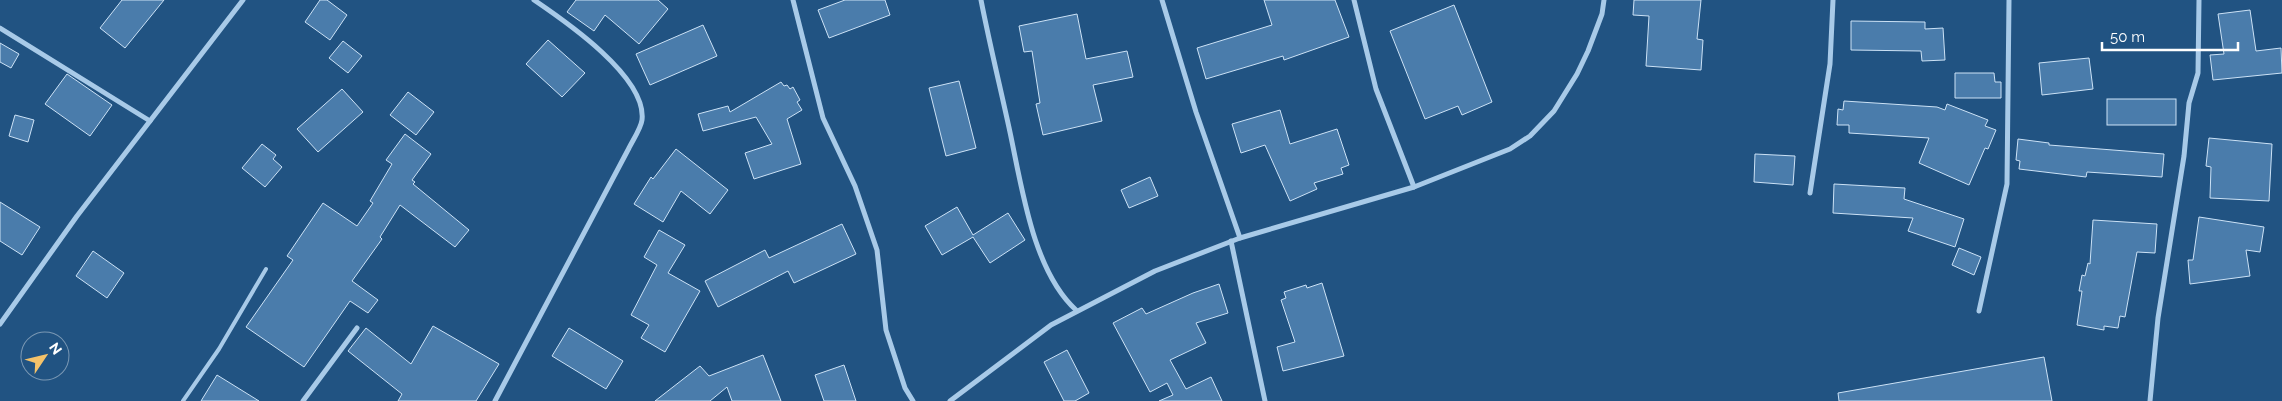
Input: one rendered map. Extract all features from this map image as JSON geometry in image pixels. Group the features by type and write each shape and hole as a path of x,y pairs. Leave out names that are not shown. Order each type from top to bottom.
{"street":[{"path":"0,324 150,121 243,0"},
{"path":"495,401 642,120 637,95 617,66 567,23 534,0"},
{"path":"793,0 823,118 856,186 877,250 886,330 905,388 913,401"},
{"path":"981,0 1030,223 1043,259 1062,298 1076,310"},
{"path":"1162,0 1196,112 1240,238"},
{"path":"1354,0 1376,89 1414,187"},
{"path":"950,401 1051,325 1076,310 1155,270 1240,238 1414,187 1510,149 1530,136 1554,111 1577,74 1588,51 1602,14 1604,0"},
{"path":"1810,192 1830,64 1833,0"},
{"path":"1978,311 2008,184 2009,0"},
{"path":"2150,401 2158,318 2184,156 2189,103 2198,73 2199,0"},
{"path":"0,28 150,121"},
{"path":"1231,241 1265,401"},
{"path":"303,401 357,328"}],"lane":[{"path":"183,401 219,349 266,269"}],"building":[{"path":"122,0 164,0 125,48 100,28"},
{"path":"320,0 327,0 347,15 330,40 305,22"},
{"path":"576,0 658,0 668,9 639,44 605,15 594,31 567,12"},
{"path":"845,0 885,0 890,15 829,38 818,10"},
{"path":"1264,0 1335,0 1349,37 1284,60 1283,56 1206,79 1197,48 1272,25"},
{"path":"1634,0 1701,0 1697,39 1703,40 1701,70 1646,66 1649,16 1633,15"},
{"path":"1454,5 1492,102 1462,115 1458,106 1425,119 1390,31"},
{"path":"2250,10 2256,51 2281,48 2282,73 2213,80 2210,55 2224,54 2218,14"},
{"path":"1077,14 1086,59 1127,51 1133,77 1093,85 1102,121 1043,135 1036,104 1040,103 1032,51 1024,52 1019,26"},
{"path":"1851,21 1925,22 1925,29 1943,28 1945,60 1922,61 1921,51 1851,50"},
{"path":"703,25 717,56 650,85 636,54"},
{"path":"548,40 585,73 562,97 526,64"},
{"path":"343,41 362,56 348,73 329,58"},
{"path":"0,43 19,54 11,68 0,62"},
{"path":"2089,58 2093,89 2042,95 2039,63"},
{"path":"1955,73 1994,73 1995,82 2001,82 2001,98 1955,98"},
{"path":"67,74 112,105 90,136 45,104"},
{"path":"959,81 976,148 946,156 929,88"},
{"path":"781,82 790,89 793,87 800,100 797,102 802,110 787,119 801,164 754,179 745,153 772,144 756,117 703,131 698,114 728,106 730,112"},
{"path":"342,89 363,112 318,152 297,129"},
{"path":"408,92 434,112 416,135 390,115"},
{"path":"2107,99 2176,99 2176,125 2107,125"},
{"path":"1844,101 1937,107 1945,110 1947,104 1988,120 1985,126 1996,130 1988,149 1985,148 1969,185 1919,163 1929,138 1849,133 1849,125 1837,125 1838,109 1843,110"},
{"path":"1280,110 1290,144 1337,129 1349,165 1341,168 1343,174 1314,183 1317,189 1290,201 1265,145 1241,153 1232,124"},
{"path":"15,115 34,120 28,142 9,136"},
{"path":"405,134 431,154 412,180 415,182 413,184 469,230 455,247 400,205 380,237 382,239 352,281 378,300 368,313 350,301 304,367 246,327 293,260 287,256 323,203 357,226 373,203 370,201 392,164 386,160"},
{"path":"2209,138 2272,144 2269,201 2210,198 2211,167 2206,166"},
{"path":"2018,139 2049,143 2049,145 2164,154 2162,177 2087,172 2086,177 2019,169 2020,161 2016,160"},
{"path":"262,144 276,155 273,159 282,167 265,187 242,168"},
{"path":"676,149 728,190 710,214 681,191 663,222 634,204 651,177 653,179"},
{"path":"1755,154 1795,156 1793,185 1754,182"},
{"path":"1150,177 1158,196 1129,208 1121,190"},
{"path":"1834,184 1905,188 1904,199 1964,219 1955,247 1908,231 1913,218 1833,213"},
{"path":"0,202 40,227 22,255 0,241"},
{"path":"957,207 973,235 1008,213 1025,240 990,263 973,237 942,255 925,226"},
{"path":"2199,217 2264,227 2260,252 2246,250 2250,276 2190,284 2188,260 2193,260"},
{"path":"2093,220 2157,224 2155,253 2137,252 2125,317 2120,316 2118,328 2104,326 2104,330 2077,325 2082,291 2079,291 2082,275 2085,276 2088,263 2090,264"},
{"path":"842,224 856,254 794,283 788,271 718,307 705,281 765,250 769,258"},
{"path":"659,230 685,245 668,273 700,291 665,352 641,338 649,325 631,315 657,265 644,257"},
{"path":"1959,248 1981,257 1974,275 1952,265"},
{"path":"93,251 124,273 107,298 76,276"},
{"path":"1322,283 1344,356 1283,371 1277,347 1295,342 1281,300 1286,298 1284,292 1306,285 1307,288"},
{"path":"1219,284 1228,313 1196,323 1206,343 1170,360 1186,389 1211,377 1222,401 1159,401 1173,395 1167,383 1150,392 1113,323 1142,308 1146,314 1193,293"},
{"path":"433,326 499,364 476,401 398,401 402,394 348,351 366,328 411,364"},
{"path":"569,328 623,361 606,389 552,356"},
{"path":"1067,350 1089,393 1075,401 1064,401 1044,362"},
{"path":"763,355 781,401 732,401 727,387 710,401 655,401 700,366 709,376"},
{"path":"2044,357 2052,401 1839,401 1838,393"},
{"path":"844,365 856,401 824,401 815,375"},
{"path":"217,375 259,401 201,401"}]}
